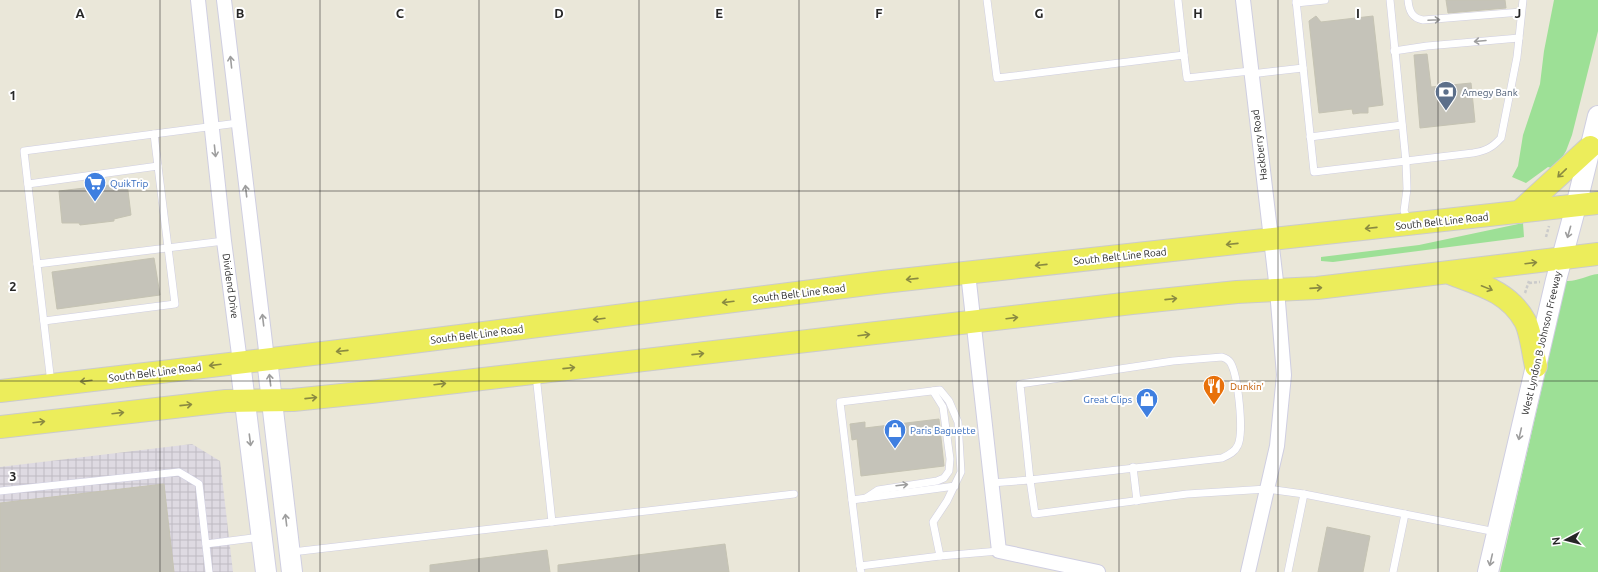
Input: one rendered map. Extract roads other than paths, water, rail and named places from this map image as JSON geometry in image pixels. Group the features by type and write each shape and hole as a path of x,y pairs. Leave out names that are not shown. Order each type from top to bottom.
{"main road":[{"name":"West Lyndon B Johnson Freeway","path":"1488,572 1561,259 1576,206 1598,116"},
{"path":"1519,212 1590,147"},
{"name":"South Belt Line Road","path":"0,391 968,273 1598,203"},
{"path":"0,427 194,405 245,401 272,401 371,392 1229,292 1317,288 1451,273 1598,254"},
{"path":"1451,273 1500,293 1514,306 1526,322 1536,366"},
{"path":"267,359 292,572"},
{"name":"Dividend Drive","path":"240,362 266,572"}],"street":[{"name":"Dividend Drive","path":"198,0 224,241 240,362"},
{"path":"224,0 267,359"},
{"name":"Hackberry Road","path":"1243,0 1250,73 1277,290 1284,375 1277,446 1248,572"},
{"path":"968,273 998,551 1098,572"}],"lane":[{"path":"987,0 997,78 1184,55"},
{"path":"1178,0 1187,78 1303,68"},
{"path":"1325,0 1296,2 1314,172 1473,153 1486,151 1494,146 1501,138 1517,57 1523,0"},
{"path":"1390,0 1406,162 1407,189 1404,211 1410,224"},
{"path":"1408,0 1412,15 1417,19 1423,20 1521,12"},
{"path":"1394,51 1427,46 1519,38"},
{"path":"51,385 24,150 238,123"},
{"path":"1310,137 1402,126"},
{"path":"44,321 175,304 154,134"},
{"path":"28,184 158,166"},
{"path":"37,264 224,241"},
{"path":"991,483 1030,480 1222,458 1234,452 1238,444 1241,431 1235,373 1227,359 1222,357 1173,361 1020,384 1030,480 1035,514 1200,493 1267,489 1304,494 1497,532"},
{"path":"536,372 552,522"},
{"path":"940,556 934,522 955,486 961,472 958,422 949,401 940,390 840,402 861,569 940,556 998,551"},
{"path":"866,498 878,490 937,481 944,478 950,471 950,459 943,407 933,391"},
{"path":"1133,467 1137,501"},
{"path":"0,491 179,472 199,484 209,572"},
{"path":"852,500 955,486"},
{"path":"290,552 794,494"},
{"path":"1288,572 1304,494"},
{"path":"1393,572 1406,514"},
{"path":"206,544 262,537"}],"place":[{"name":"Amegy Bank","path":"1446,112"},
{"name":"QuikTrip","path":"95,202"},
{"name":"Dunkin'","path":"1214,406"},
{"name":"Great Clips","path":"1147,418"},
{"name":"Paris Baguette","path":"895,450"}]}
